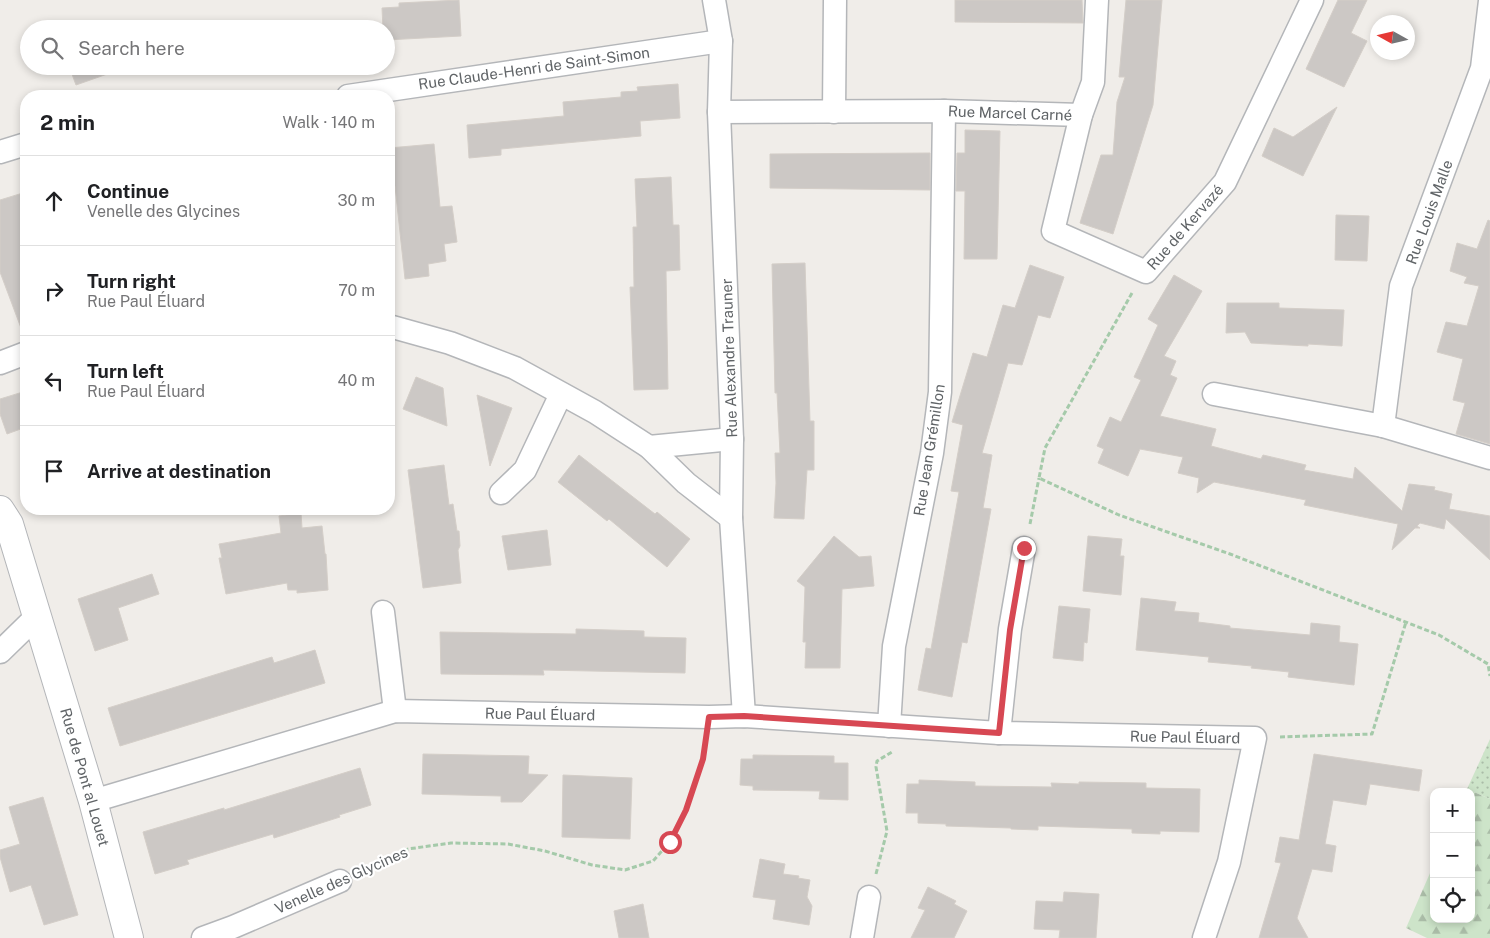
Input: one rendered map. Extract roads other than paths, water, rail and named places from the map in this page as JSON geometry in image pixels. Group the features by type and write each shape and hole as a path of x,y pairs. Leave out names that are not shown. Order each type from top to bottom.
{"street":[{"name":"Rue Alexandre Trauner","path":"714,0 721,41 719,112 732,439 731,518 744,716"},
{"path":"834,112 836,0"},
{"path":"1081,115 1093,82 1098,0"},
{"name":"Rue de Kervazé","path":"1146,272 1225,182 1312,0"},
{"name":"Rue Louis Malle","path":"1383,426 1401,286 1482,68 1490,1"},
{"name":"Rue Claude-Henri de Saint-Simon","path":"389,90 721,41"},
{"name":"Rue Marcel Carné","path":"719,112 944,111 1081,115 1053,231 1146,272"},
{"name":"Rue Jean Grémillon","path":"889,726 894,646 932,453 940,392 944,111"},
{"path":"0,152 20,146"},
{"path":"395,328 450,343 515,368 595,412 649,447 686,482 731,518"},
{"path":"0,363 20,355"},
{"path":"501,493 525,470 561,394"},
{"path":"1214,394 1383,426 1490,458"},
{"path":"649,447 732,439"},
{"name":"Rue de Pont al Louet","path":"0,510 9,524 37,616 92,800 129,938"},
{"path":"999,733 1010,630 1024,548"},
{"path":"382,612 395,711"},
{"path":"0,652 37,616"},
{"name":"Rue Paul Éluard","path":"92,800 395,711 709,717 744,716 999,733 1255,738 1229,862 1204,938"},
{"name":"Venelle des Glycines","path":"202,938 233,927 340,881"},
{"path":"862,938 869,897"}]}
